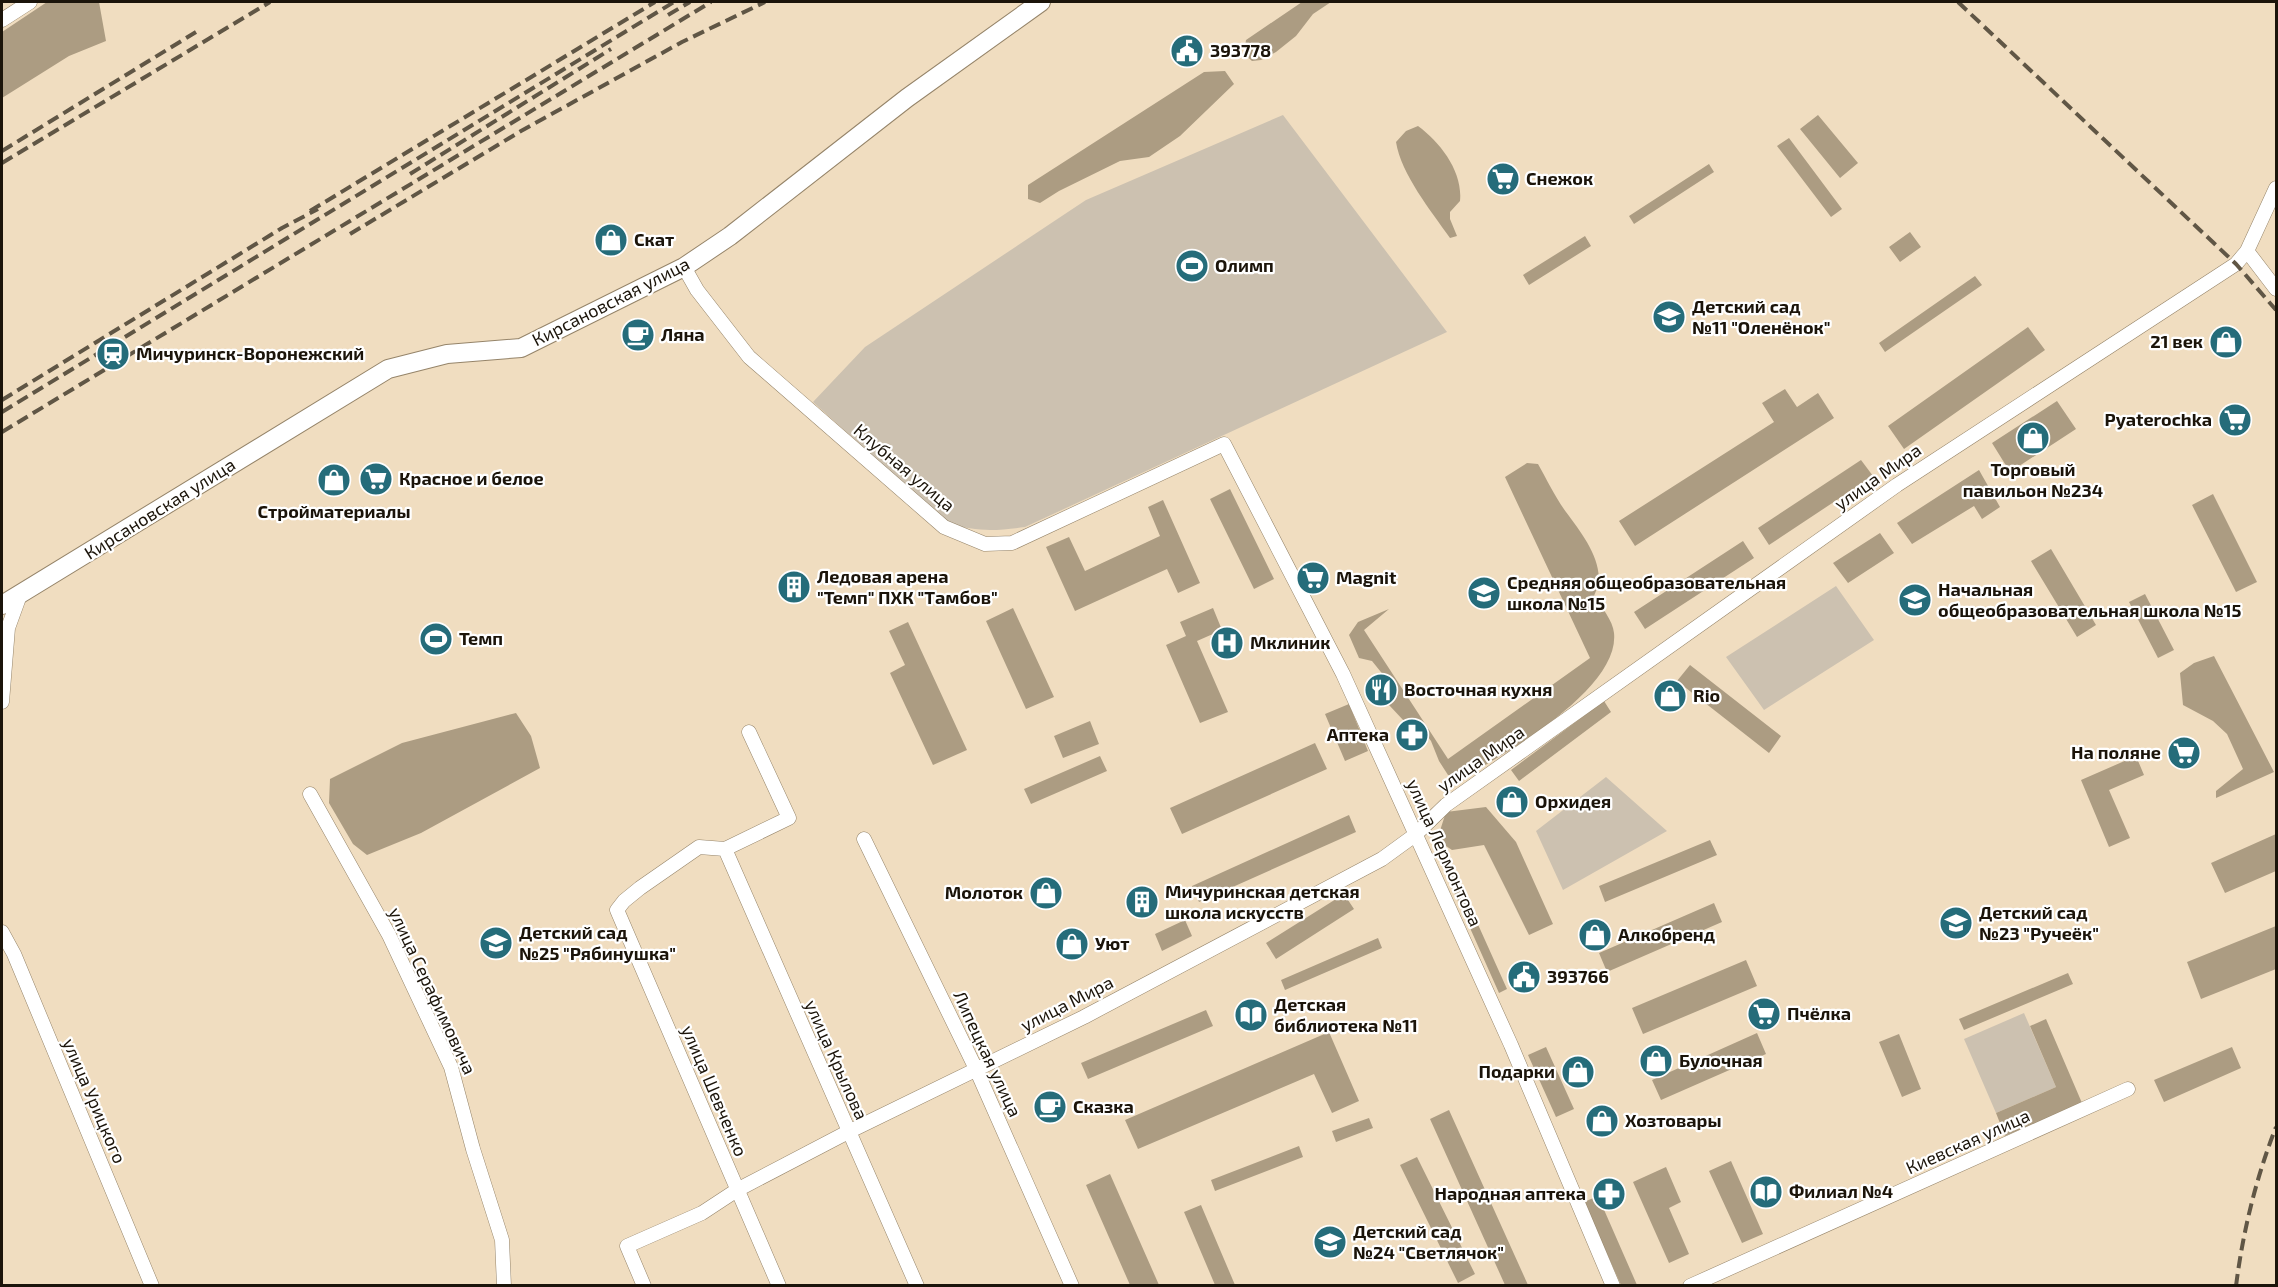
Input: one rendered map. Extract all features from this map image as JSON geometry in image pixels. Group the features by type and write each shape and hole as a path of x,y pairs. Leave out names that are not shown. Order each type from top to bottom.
{"main road":[{"name":"Кирсановская улица","path":"2,605 388,369 447,354 521,348 684,267 730,236 907,98 1041,2"}],"street":[{"path":"2,20 30,2"},
{"name":"улица Мира","path":"644,1286 627,1246 702,1212 737,1190 848,1132 1084,1017 1382,859 1414,835 1446,805 1772,573 1973,435 2236,264 2247,250 2275,194"},
{"path":"2247,250 2277,289"},
{"name":"Клубная улица","path":"684,267 697,290 749,357 944,527 985,544 1012,543 1224,444"},
{"name":"улица Лермонтова","path":"1224,444 1343,674 1511,1045 1613,1286"},
{"path":"2,702 8,628 20,595"},
{"path":"725,849 789,818 749,732"},
{"name":"улица Серафимовича","path":"310,794 389,935 451,1067 473,1149 502,1240 504,1286"},
{"name":"Липецкая улица","path":"864,839 976,1069 1072,1286"},
{"name":"улица Шевченко","path":"725,849 699,847 640,888 617,910 779,1286"},
{"name":"улица Крылова","path":"725,849 917,1286"},
{"name":"улица Урицкого","path":"2,932 14,954 152,1286"},
{"name":"Киевская улица","path":"1690,1286 2128,1089"}],"shaded area":[{"path":"47,2 99,2 106,41 69,56 2,98 2,32"},
{"path":"1302,2 1331,2 1313,14 1296,36 1276,52 1261,60 1252,61 1244,54 1246,40"},
{"path":"1225,71 1234,84 1180,136 1149,157 1120,161 1040,203 1028,199 1028,185 1204,72"},
{"name":"Олимп","path":"1283,115 1447,332 1025,527 995,530 947,523 813,402 865,347 1086,200"},
{"path":"1818,115 1858,163 1840,178 1800,129"},
{"path":"1418,126 1435,141 1449,159 1458,179 1460,201 1450,212 1450,219 1457,236 1450,238 1434,216 1410,179 1399,154 1396,142 1406,131"},
{"path":"1789,138 1842,209 1831,217 1777,146"},
{"path":"1709,164 1714,172 1634,224 1629,216"},
{"path":"1910,232 1921,247 1900,262 1889,247"},
{"path":"1585,236 1591,246 1529,285 1523,275"},
{"path":"1975,276 1982,285 1885,352 1879,343"},
{"path":"2028,327 2045,350 1904,449 1888,426"},
{"path":"1785,389 1797,407 1818,393 1834,418 1635,546 1619,521 1774,422 1762,403"},
{"path":"2057,401 2076,429 2010,472 1992,443"},
{"path":"1861,460 1873,476 1769,545 1758,528"},
{"path":"1527,463 1538,464 1558,500 1592,551 1599,578 1594,596 1609,619 1614,633 1611,654 1599,676 1556,718 1504,754 1462,778 1448,775 1431,741 1419,725 1404,721 1389,705 1393,687 1372,661 1359,658 1349,635 1358,622 1389,609 1364,630 1448,759 1590,658 1505,477"},
{"path":"1979,470 2000,507 1982,519 1974,506 1912,544 1897,523"},
{"path":"1230,489 1274,579 1254,589 1210,499"},
{"path":"2213,494 2257,582 2236,592 2192,505"},
{"path":"1163,500 1200,583 1178,593 1167,569 1075,611 1046,547 1069,537 1085,571 1160,536 1148,507"},
{"path":"1880,533 1894,553 1848,583 1833,563"},
{"path":"1743,541 1754,558 1645,629 1634,612"},
{"path":"2051,549 2096,625 2077,637 2031,561"},
{"path":"1836,586 1874,640 1764,710 1726,657"},
{"path":"2145,594 2174,650 2158,658 2129,602"},
{"path":"1013,608 1054,697 1026,709 986,621"},
{"path":"1213,608 1222,630 1197,641 1228,712 1200,723 1166,645 1186,636 1180,622"},
{"path":"908,622 967,750 933,765 890,673 905,665 889,631"},
{"path":"2214,656 2274,772 2216,798 2216,791 2243,769 2227,734 2213,721 2183,705 2180,673 2194,663"},
{"path":"1690,665 1781,736 1769,753 1677,681"},
{"path":"1604,701 1611,712 1519,781 1511,770"},
{"path":"1349,704 1368,751 1345,761 1325,714"},
{"path":"516,713 531,736 540,768 421,833 367,855 353,844 329,803 330,779 402,743"},
{"path":"1090,721 1099,744 1063,758 1054,736"},
{"path":"1315,743 1327,769 1182,834 1170,808"},
{"path":"1100,756 1107,771 1031,804 1024,789"},
{"path":"2136,756 2144,775 2109,790 2130,838 2109,847 2081,780"},
{"path":"1606,777 1667,831 1563,890 1536,831"},
{"path":"1486,807 1516,842 1553,924 1529,935 1484,845 1452,850 1437,840 1446,812"},
{"path":"1349,815 1356,832 1199,902 1192,886"},
{"path":"2276,834 2276,871 2225,893 2211,863"},
{"path":"1710,840 1717,855 1605,902 1599,886"},
{"path":"1449,860 1507,989 1499,993 1441,863"},
{"path":"1344,894 1354,909 1276,959 1266,943"},
{"path":"1714,903 1722,922 1607,972 1599,953"},
{"path":"1185,920 1192,936 1162,951 1155,934"},
{"path":"2276,926 2276,969 2201,999 2187,962"},
{"path":"1378,938 1382,948 1285,990 1281,980"},
{"path":"1746,960 1757,986 1643,1034 1632,1008"},
{"path":"2068,973 2073,984 1964,1030 1959,1019"},
{"path":"1206,1010 1213,1026 1088,1079 1081,1063"},
{"path":"2024,1013 2056,1087 1996,1113 1964,1039"},
{"path":"2046,1019 2082,1103 2005,1136 1996,1113 2056,1087 2030,1026"},
{"path":"1329,1032 1359,1101 1332,1113 1314,1074 1138,1149 1125,1120"},
{"path":"1757,1033 1766,1054 1661,1100 1652,1080"},
{"path":"1899,1034 1921,1089 1902,1097 1879,1042"},
{"path":"1546,1047 1574,1109 1556,1117 1528,1055"},
{"path":"2232,1047 2241,1068 2164,1102 2154,1080"},
{"path":"1449,1110 1528,1285 1505,1285 1430,1119"},
{"path":"1369,1118 1373,1128 1336,1142 1332,1131"},
{"path":"1299,1146 1303,1157 1215,1191 1211,1180"},
{"path":"1417,1157 1475,1274 1458,1283 1400,1165"},
{"path":"1731,1161 1763,1234 1742,1243 1709,1171"},
{"path":"1666,1167 1681,1202 1669,1208 1689,1254 1669,1263 1633,1182"},
{"path":"1110,1174 1159,1285 1130,1285 1086,1185"},
{"path":"1598,1196 1637,1285 1621,1285 1584,1202"},
{"path":"1201,1205 1235,1285 1215,1285 1184,1212"}],"railway":[{"path":"2,163 270,2"},
{"path":"310,211 655,2"},
{"path":"2,412 674,2"},
{"path":"668,15 690,2"},
{"path":"2,432 711,2"},
{"path":"350,234 521,131 682,42 765,2"},
{"path":"1958,2 2236,264 2276,310"},
{"path":"2,151 196,32"},
{"path":"410,174 611,49"},
{"path":"2,400 282,228 318,209"},
{"path":"2236,1286 2251,1205 2276,1127"}],"place":[{"name":"393778","path":"1187,51"},
{"name":"Снежок","path":"1503,179"},
{"name":"Скат","path":"611,240"},
{"name":"Олимп","path":"1192,266"},
{"name":"Детский сад №11 \"Оленёнок\"","path":"1669,317"},
{"name":"Ляна","path":"638,335"},
{"name":"21 век","path":"2226,342"},
{"name":"Мичуринск-Воронежский","path":"113,354"},
{"name":"Pyaterochka","path":"2235,420"},
{"name":"Торговый павильон №234","path":"2033,438"},
{"name":"Красное и белое","path":"376,479"},
{"name":"Стройматериалы","path":"334,480"},
{"name":"Magnit","path":"1313,578"},
{"name":"Ледовая арена \"Темп\" ПХК \"Тамбов\"","path":"794,587"},
{"name":"Средняя общеобразовательная школа №15","path":"1484,593"},
{"name":"Начальная общеобразовательная школа №15","path":"1915,600"},
{"name":"Темп","path":"436,639"},
{"name":"Мклиник","path":"1227,643"},
{"name":"Восточная кухня","path":"1381,690"},
{"name":"Rio","path":"1670,696"},
{"name":"Аптека","path":"1412,735"},
{"name":"На поляне","path":"2184,753"},
{"name":"Орхидея","path":"1512,802"},
{"name":"Молоток","path":"1046,893"},
{"name":"Мичуринская детская школа искусств","path":"1142,902"},
{"name":"Детский сад №23 \"Ручеёк\"","path":"1956,923"},
{"name":"Алкобренд","path":"1595,935"},
{"name":"Детский сад №25 \"Рябинушка\"","path":"496,943"},
{"name":"Уют","path":"1072,944"},
{"name":"393766","path":"1524,977"},
{"name":"Пчёлка","path":"1764,1014"},
{"name":"Детская библиотека №11","path":"1251,1015"},
{"name":"Булочная","path":"1656,1061"},
{"name":"Подарки","path":"1578,1072"},
{"name":"Сказка","path":"1050,1107"},
{"name":"Хозтовары","path":"1602,1121"},
{"name":"Филиал №4","path":"1766,1192"},
{"name":"Народная аптека","path":"1609,1194"},
{"name":"Детский сад №24 \"Светлячок\"","path":"1330,1242"}]}
